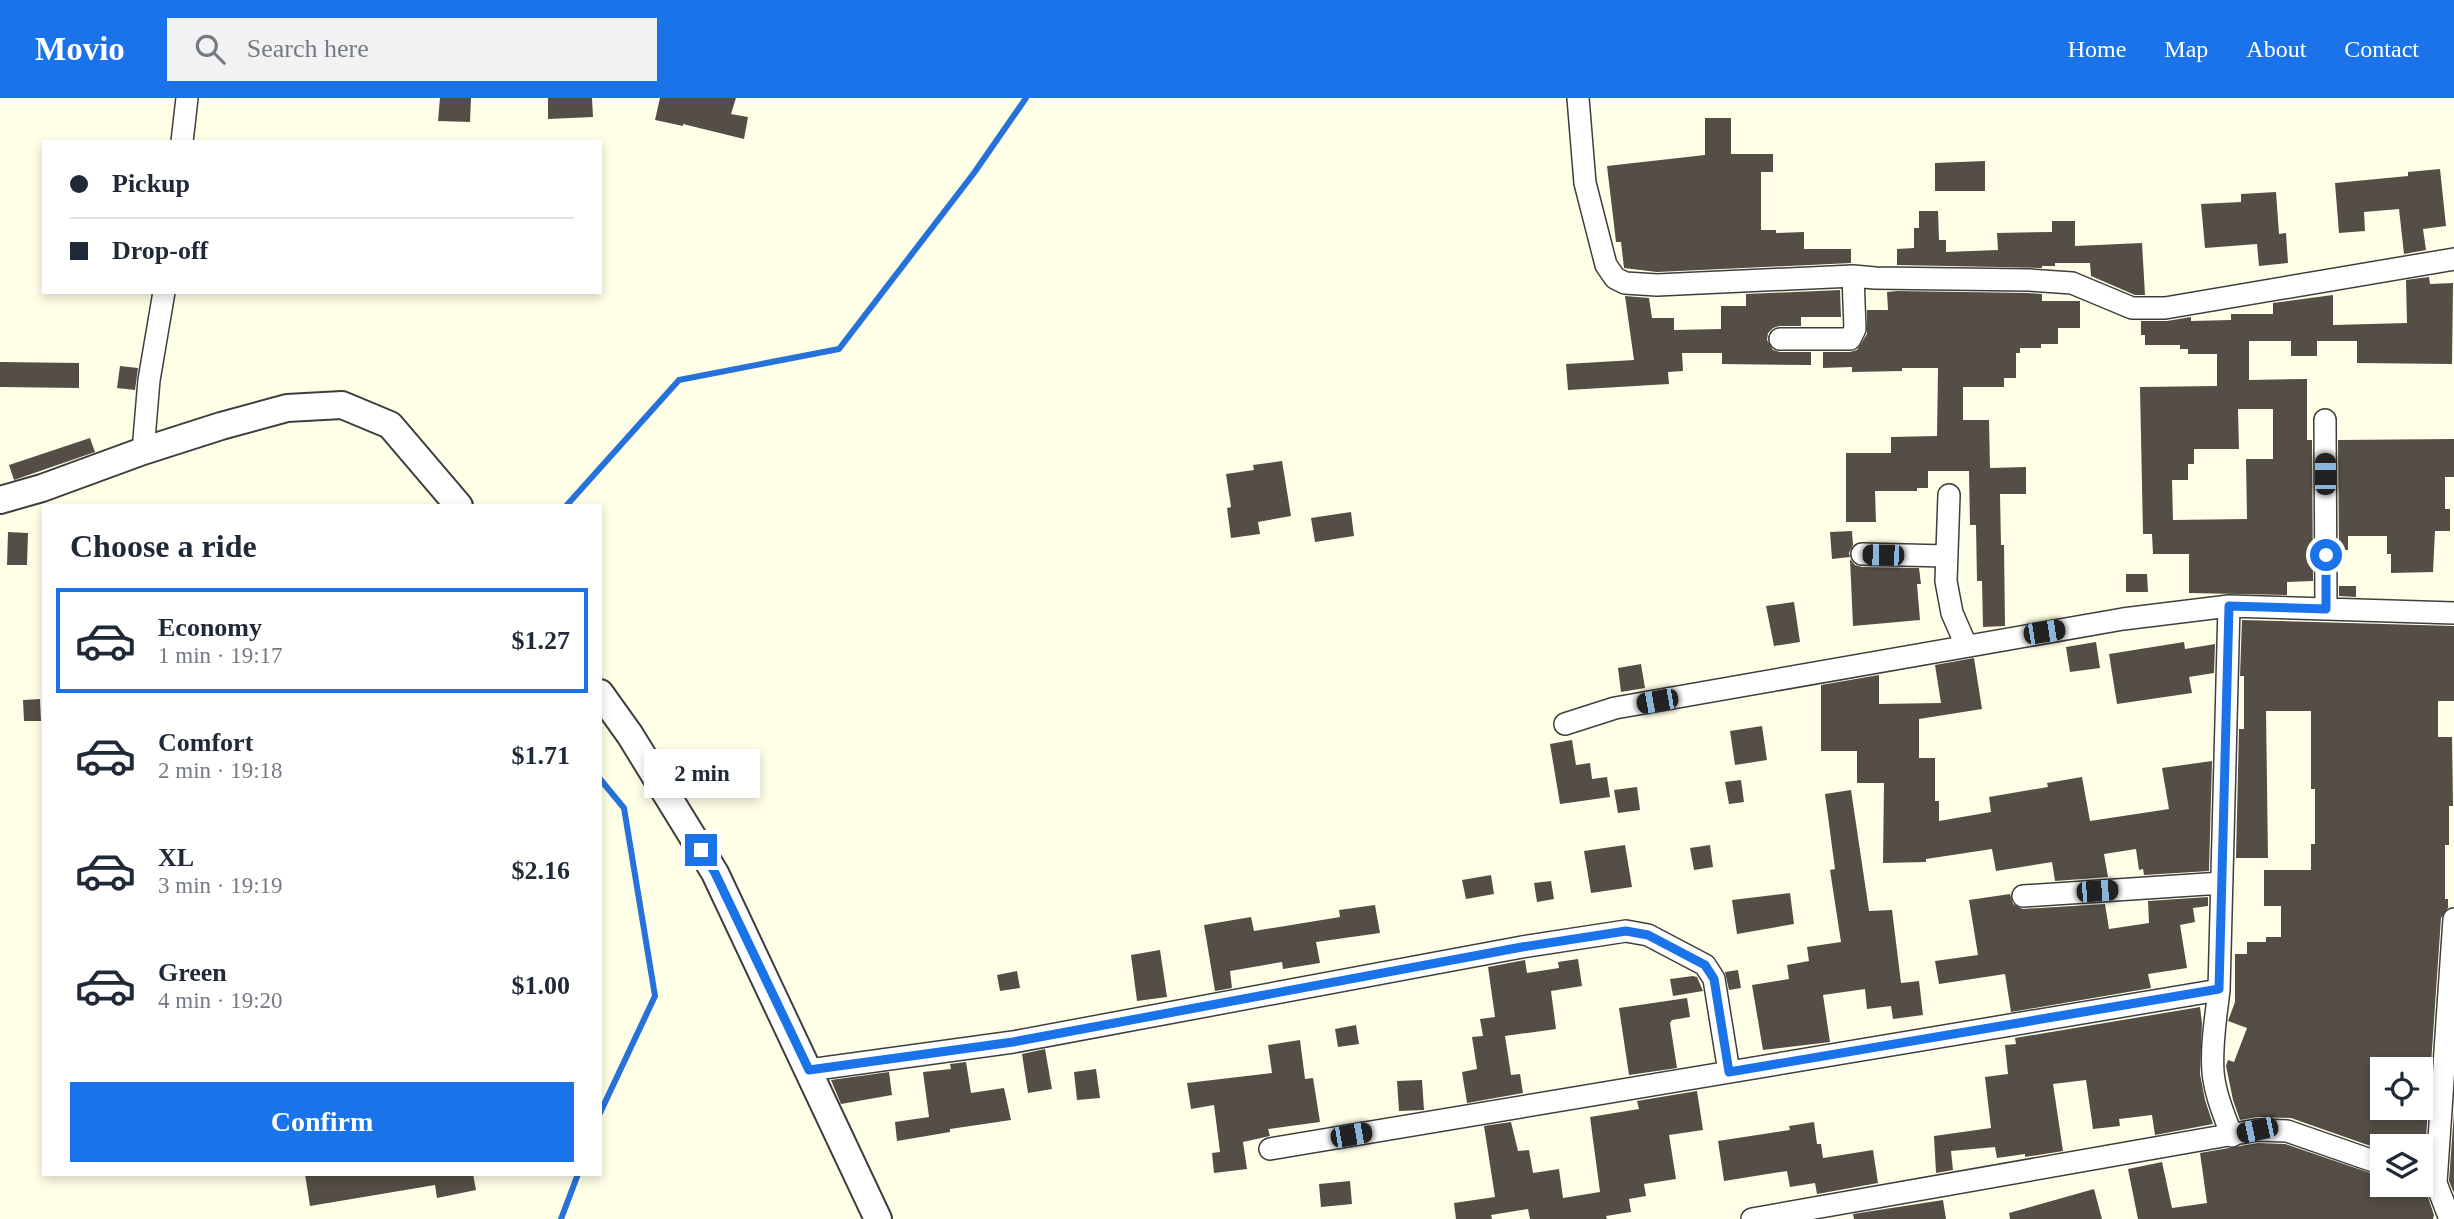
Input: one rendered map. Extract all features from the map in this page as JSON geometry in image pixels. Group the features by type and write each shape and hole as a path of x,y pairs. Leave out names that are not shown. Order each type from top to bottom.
{"street":[{"path":"182,140 187,98"},
{"path":"1578,98 1585,183 1606,265 1615,278 1625,283 1657,285 1853,276 2029,280 2072,283 2132,308 2165,308 2454,259"},
{"path":"1780,338 1850,339 1855,330 1853,276"},
{"path":"143,451 149,380 164,294"},
{"path":"0,500 42,488 143,451 287,408 342,405 390,425 457,504"},
{"path":"2325,420 2326,609"},
{"path":"1949,495 1947,581 1952,613 1966,645"},
{"path":"1862,554 1947,556"},
{"path":"2229,606 2219,989 2213,1038 2213,1074 2219,1102 2232,1136"},
{"path":"1565,724 1615,708 2123,619 2229,606 2454,613"},
{"path":"602,696 630,735 715,873 878,1219"},
{"path":"2023,896 2222,883"},
{"path":"2433,1134 2454,920"},
{"path":"809,1070 1013,1042 1508,949 1626,931 1648,935 1705,965 1714,979 1729,1072"},
{"path":"1270,1149 2219,989"},
{"path":"1752,1219 2257,1130 2287,1131 2370,1160"},
{"path":"2433,1189 2450,1219"}],"building":[{"path":"440,98 471,98 470,122 438,121"},
{"path":"548,98 592,98 593,117 548,119"},
{"path":"660,98 736,98 731,114 748,117 744,139 655,120"},
{"path":"1705,118 1731,118 1731,154 1773,154 1773,172 1761,172 1761,230 1776,230 1776,233 1804,232 1804,249 1851,249 1851,263 1657,272 1624,268 1621,242 1616,242 1607,166 1705,155"},
{"path":"1985,161 1985,191 1935,191 1935,163"},
{"path":"2440,169 2446,226 2423,229 2426,250 2404,254 2399,209 2364,212 2365,231 2339,233 2335,183 2408,176 2408,172"},
{"path":"2276,192 2279,234 2286,233 2288,263 2259,266 2257,244 2205,248 2201,204 2241,202 2241,194"},
{"path":"1919,211 1938,211 1939,240 1946,240 1946,252 1998,250 1997,233 2052,232 2052,221 2075,221 2075,246 2142,243 2145,295 2135,295 2091,276 2090,263 2055,263 2055,266 2042,268 1897,265 1897,249 1914,248 1914,228 1919,228"},
{"path":"2429,277 2430,284 2453,283 2452,364 2357,363 2357,341 2317,341 2317,356 2291,356 2291,341 2249,341 2249,380 2307,379 2307,440 2312,440 2313,581 2287,582 2287,595 2189,593 2189,554 2153,554 2152,534 2143,534 2140,387 2217,386 2217,354 2188,354 2188,349 2180,349 2180,345 2145,345 2145,335 2141,335 2141,321 2191,317 2191,321 2231,320 2231,314 2273,314 2273,303 2333,295 2333,325 2407,323 2406,280","holes":["2238,409 2273,409 2273,459 2246,459 2247,519 2173,520 2172,480 2188,480 2188,464 2194,464 2194,449 2239,449"]},
{"path":"1840,290 1841,317 1801,317 1801,326 1779,326 1768,333 1767,340 1773,350 1811,352 1811,365 1722,364 1722,353 1682,353 1683,371 1668,372 1669,384 1568,390 1566,364 1634,360 1625,296 1649,298 1652,318 1674,318 1674,330 1721,329 1721,306 1746,306 1746,294"},
{"path":"1887,292 2028,293 2042,294 2042,301 2080,301 2080,328 2058,328 2058,344 2041,344 2041,348 2020,348 2020,353 2016,353 2016,378 2004,378 2004,387 1963,387 1963,420 1989,420 1990,468 2026,467 2026,494 2000,494 2005,626 1983,627 1982,581 1977,581 1976,525 1970,525 1969,471 1928,471 1928,488 1917,488 1917,491 1875,491 1876,522 1846,522 1846,453 1891,453 1891,437 1937,436 1938,368 1852,372 1852,367 1823,368 1823,352 1857,350 1867,334 1867,310 1888,310"},
{"path":"0,362 79,363 79,388 0,387"},
{"path":"120,366 138,368 135,390 117,388"},
{"path":"90,438 95,452 14,480 9,465"},
{"path":"2454,439 2454,477 2445,477 2445,509 2450,509 2450,531 2435,531 2433,572 2391,573 2387,536 2348,536 2348,550 2339,550 2338,440"},
{"path":"1282,461 1291,516 1258,522 1260,534 1231,538 1227,508 1231,507 1226,474 1254,470 1253,465"},
{"path":"1351,512 1354,536 1315,542 1311,518"},
{"path":"1852,531 1850,557 1832,559 1830,532"},
{"path":"8,532 28,533 27,565 7,565"},
{"path":"1850,559 1855,565 1862,567 1919,568 1921,584 1917,584 1920,620 1853,626"},
{"path":"2126,574 2147,574 2148,592 2126,592"},
{"path":"2339,586 2356,586 2356,597 2339,596"},
{"path":"1794,602 1800,642 1774,646 1766,606"},
{"path":"2242,620 2454,626 2454,701 2438,701 2438,737 2452,737 2453,806 2449,806 2449,845 2445,845 2445,899 2448,899 2448,908 2441,918 2432,1057 2370,1057 2370,1120 2427,1120 2426,1134 2370,1134 2370,1146 2291,1118 2257,1117 2240,1120 2226,1066 2228,1060 2234,1062 2247,1028 2228,1021 2235,1002 2235,954 2247,954 2247,942 2266,942 2266,937 2281,937 2281,906 2264,906 2264,870 2311,870 2311,844 2315,844 2315,789 2311,789 2311,711 2266,711 2268,858 2236,858 2239,729 2244,729 2244,676 2240,676"},
{"path":"2096,642 2100,668 2070,672 2066,647"},
{"path":"2184,642 2185,649 2215,644 2214,673 2189,677 2192,693 2117,704 2109,654"},
{"path":"1974,658 1982,709 1919,719 1919,758 1935,758 1935,801 1939,801 1939,821 1991,812 1989,797 2048,787 2047,783 2082,777 2090,821 2169,809 2162,768 2212,761 2209,871 2144,875 2143,869 2139,870 2136,849 2104,854 2108,877 2055,881 2052,862 1996,871 1992,849 1926,859 1926,862 1883,863 1884,783 1857,783 1857,751 1821,751 1821,685 1879,675 1879,704 1941,703 1935,665"},
{"path":"1641,664 1645,688 1621,692 1618,668"},
{"path":"40,699 41,721 24,721 23,700"},
{"path":"1762,726 1767,760 1735,765 1730,731"},
{"path":"1572,740 1576,765 1590,763 1592,779 1607,777 1610,797 1560,804 1550,744"},
{"path":"1741,780 1744,802 1729,804 1725,782"},
{"path":"1637,787 1640,810 1618,813 1614,790"},
{"path":"1851,790 1869,911 1892,910 1901,983 1919,981 1923,1015 1893,1019 1891,1006 1867,1009 1865,989 1823,995 1830,1042 1763,1050 1752,985 1789,979 1787,965 1809,961 1807,947 1841,942 1830,870 1835,869 1825,794"},
{"path":"1625,845 1632,887 1591,893 1584,851"},
{"path":"1710,845 1713,867 1694,870 1690,848"},
{"path":"1491,875 1494,894 1466,899 1462,880"},
{"path":"1551,881 1554,899 1537,902 1534,883"},
{"path":"1790,893 1794,924 1737,934 1732,900"},
{"path":"2010,894 2013,904 2023,909 2105,904 2109,929 2149,923 2148,901 2208,897 2208,906 2193,908 2195,922 2180,925 2187,968 2148,974 2151,988 2011,1012 2005,974 1939,984 1935,961 1978,955 1969,900"},
{"path":"1375,905 1380,933 1316,942 1320,963 1283,969 1282,962 1230,971 1232,988 1215,991 1204,925 1251,917 1254,931 1340,917 1339,910"},
{"path":"1160,950 1167,997 1137,1001 1131,955"},
{"path":"1578,959 1582,986 1551,991 1556,1029 1505,1036 1511,1075 1520,1074 1523,1093 1467,1103 1462,1072 1477,1069 1472,1037 1483,1036 1480,1019 1495,1017 1488,967 1525,960 1527,973 1559,968 1558,962"},
{"path":"1738,970 1741,988 1729,990 1725,972"},
{"path":"1017,971 1020,988 1000,991 997,975"},
{"path":"1697,977 1703,991 1673,996 1670,979"},
{"path":"1687,998 1690,1017 1672,1020 1670,1023 1677,1068 1629,1075 1619,1008"},
{"path":"2200,1007 2200,1074 2213,1124 2155,1135 2152,1115 2119,1119 2120,1126 2093,1129 2086,1080 2053,1084 2063,1151 1997,1158 1995,1147 1951,1151 1953,1170 1936,1173 1934,1136 1991,1128 1985,1077 2008,1074 2005,1045 2016,1044 2015,1038"},
{"path":"1356,1025 1359,1044 1338,1047 1335,1029"},
{"path":"1300,1040 1305,1079 1313,1078 1320,1122 1268,1129 1270,1136 1243,1142 1247,1169 1214,1173 1212,1153 1220,1152 1214,1105 1191,1109 1187,1083 1272,1073 1268,1045"},
{"path":"1045,1049 1052,1089 1028,1093 1022,1054"},
{"path":"966,1062 971,1093 1004,1088 1011,1120 950,1129 950,1132 897,1141 895,1122 929,1117 923,1072 951,1069 950,1064"},
{"path":"1096,1069 1100,1098 1077,1100 1074,1072"},
{"path":"889,1072 892,1095 841,1104 831,1080"},
{"path":"1422,1080 1424,1110 1399,1111 1397,1081"},
{"path":"1697,1091 1703,1130 1669,1135 1676,1179 1644,1184 1646,1196 1629,1199 1631,1212 1606,1216 1607,1219 1530,1219 1528,1209 1491,1215 1492,1219 1456,1219 1454,1203 1495,1197 1484,1126 1511,1122 1518,1151 1529,1150 1533,1173 1559,1169 1563,1198 1600,1192 1590,1117 1639,1109 1637,1101"},
{"path":"2454,1112 2454,1193 2449,1181"},
{"path":"1814,1122 1817,1144 1821,1144 1823,1158 1873,1150 1878,1183 1817,1194 1815,1183 1790,1187 1787,1171 1724,1181 1718,1141 1790,1130 1789,1126"},
{"path":"2258,1143 2285,1144 2370,1173 2370,1197 2428,1197 2433,1219 2138,1219 2128,1169 2162,1162 2172,1208 2207,1203 2200,1153"},
{"path":"305,1176 473,1176 476,1190 437,1198 435,1185 310,1206"},
{"path":"1350,1181 1352,1204 1321,1207 1319,1184"},
{"path":"2094,1189 2102,1219 2010,1219 2009,1213"},
{"path":"1943,1200 1946,1219 1854,1219 1853,1214"}],"waterway":[{"path":"568,504 679,380 839,349 974,173 1026,98"},
{"path":"602,781 624,808 655,996 602,1109"},
{"path":"561,1219 577,1176"}],"route":[{"path":"701,850 715,873 809,1070 1013,1042 1522,947 1626,931 1648,935 1705,965 1714,979 1729,1072 2219,989 2229,606 2326,609 2326,555"}]}
